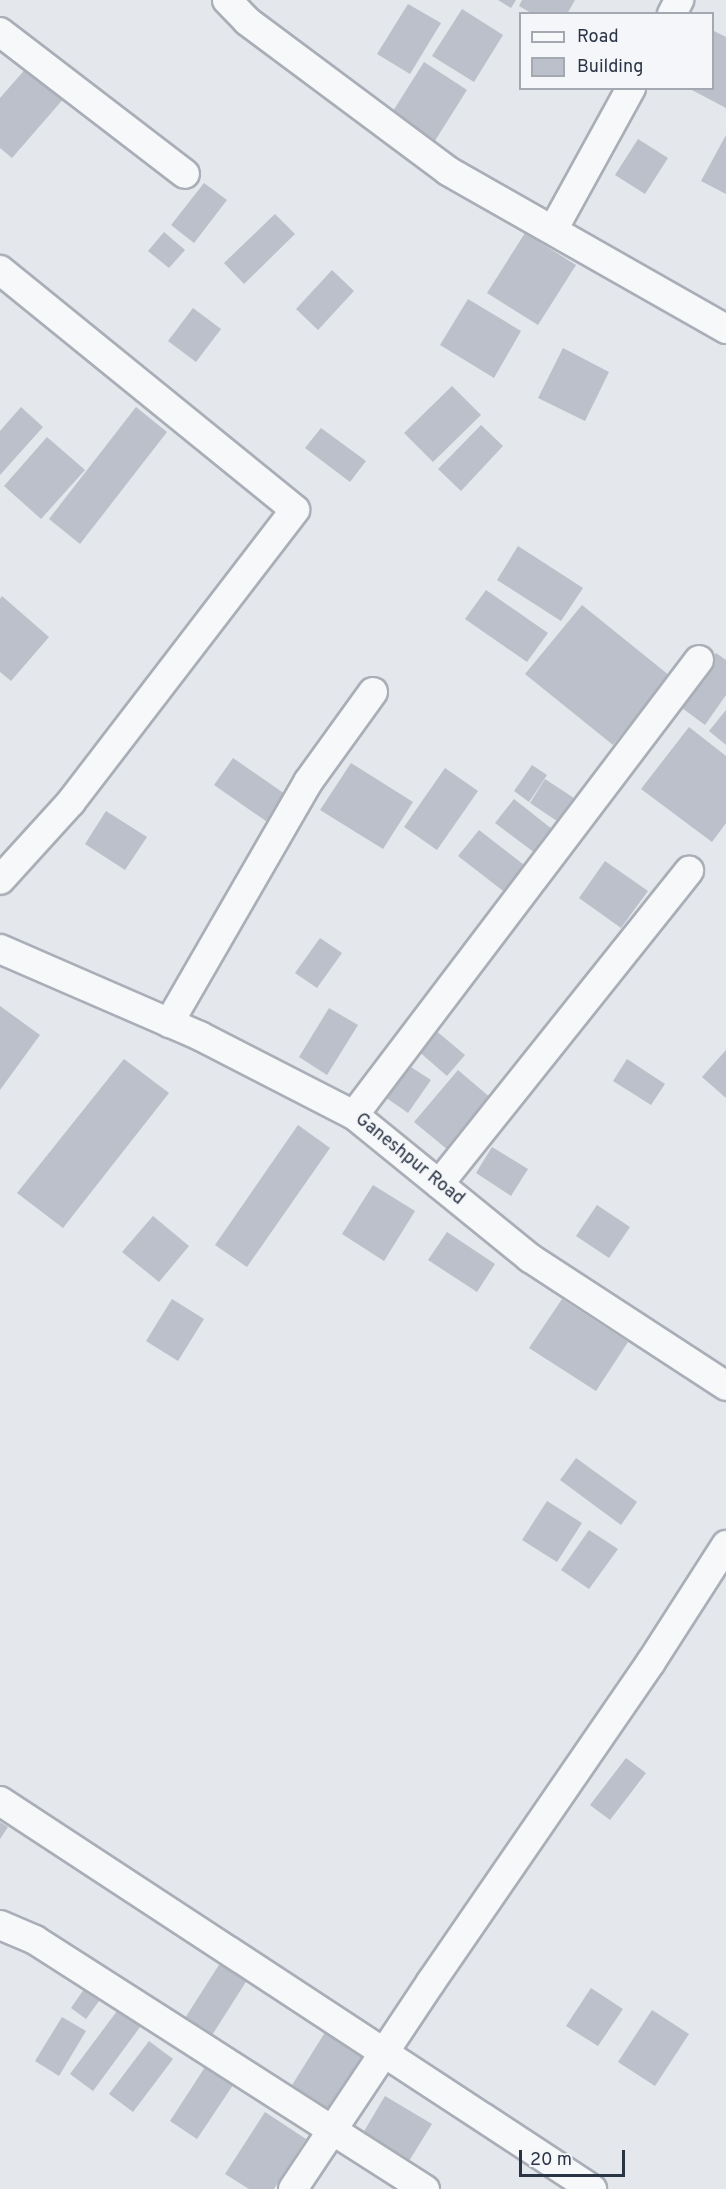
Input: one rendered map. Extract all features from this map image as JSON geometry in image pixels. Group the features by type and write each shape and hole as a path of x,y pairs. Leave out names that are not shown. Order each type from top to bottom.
{"street":[{"path":"227,0 247,21 448,171 726,329"},
{"path":"0,32 185,174"},
{"path":"553,230 630,90"},
{"path":"0,270 295,510 71,802 0,880"},
{"path":"354,1115 699,660"},
{"path":"169,1023 308,782 373,692"},
{"path":"439,1184 689,871"},
{"name":"Ganeshpur Road","path":"0,949 200,1036 354,1115 530,1258 726,1386"},
{"path":"293,2189 384,2051 651,1662 726,1545"},
{"path":"0,1801 592,2189"},
{"path":"0,1924 35,1940 425,2189"}],"building":[{"path":"498,0 516,0 511,8"},
{"path":"522,0 575,0 568,12 530,12 519,6"},
{"path":"408,4 441,23 410,74 377,54"},
{"path":"462,9 503,35 474,82 432,56"},
{"path":"714,31 726,37 726,108 692,90 714,90"},
{"path":"424,62 467,90 431,147 388,119"},
{"path":"28,66 65,97 12,158 0,148 0,98"},
{"path":"726,135 726,194 701,181"},
{"path":"638,139 668,158 645,194 615,175"},
{"path":"204,183 227,200 194,243 171,225"},
{"path":"275,214 295,234 244,284 224,263"},
{"path":"164,232 185,250 169,268 148,251"},
{"path":"525,233 576,265 538,325 487,293"},
{"path":"332,270 354,291 318,330 296,309"},
{"path":"468,299 521,331 494,378 440,345"},
{"path":"193,308 221,329 196,362 168,341"},
{"path":"563,348 609,372 585,421 538,398"},
{"path":"452,386 481,415 433,462 404,433"},
{"path":"21,407 43,427 0,475 0,431"},
{"path":"136,407 167,432 80,544 49,519"},
{"path":"481,425 503,446 461,491 438,469"},
{"path":"321,428 366,461 350,482 305,448"},
{"path":"47,437 85,470 41,519 4,486"},
{"path":"518,546 583,588 561,621 497,580"},
{"path":"486,590 548,633 527,662 465,619"},
{"path":"2,596 49,637 11,681 0,672 0,599"},
{"path":"582,605 670,676 613,745 525,674"},
{"path":"716,653 726,660 726,695 705,725 678,705"},
{"path":"726,710 726,745 709,731"},
{"path":"689,727 726,756 726,823 712,842 641,789"},
{"path":"233,758 295,801 276,828 214,785"},
{"path":"351,763 413,802 383,849 320,810"},
{"path":"532,765 547,775 529,802 514,791"},
{"path":"445,768 478,791 437,850 404,827"},
{"path":"545,779 580,802 563,825 530,803"},
{"path":"514,799 557,833 539,856 495,823"},
{"path":"106,811 147,837 125,870 85,844"},
{"path":"479,830 532,871 511,897 458,856"},
{"path":"605,861 648,891 621,928 579,898"},
{"path":"320,938 342,953 317,988 295,973"},
{"path":"0,1006 40,1035 0,1090"},
{"path":"329,1008 358,1025 327,1075 299,1057"},
{"path":"434,1029 465,1055 447,1076 416,1049"},
{"path":"726,1050 726,1098 702,1077"},
{"path":"124,1059 169,1093 63,1228 17,1193"},
{"path":"627,1059 665,1084 651,1105 613,1081"},
{"path":"400,1060 431,1080 408,1113 378,1092"},
{"path":"458,1070 492,1099 448,1150 414,1122"},
{"path":"298,1125 330,1148 247,1267 215,1245"},
{"path":"492,1147 528,1169 511,1196 476,1173"},
{"path":"373,1185 415,1211 384,1261 342,1234"},
{"path":"597,1205 630,1227 609,1258 576,1236"},
{"path":"153,1216 189,1246 159,1282 122,1252"},
{"path":"447,1232 495,1264 477,1292 428,1260"},
{"path":"172,1299 204,1319 178,1361 146,1341"},
{"path":"562,1299 628,1342 596,1391 529,1348"},
{"path":"576,1458 637,1502 621,1525 560,1480"},
{"path":"547,1501 582,1523 557,1562 522,1540"},
{"path":"589,1530 618,1549 589,1589 561,1570"},
{"path":"626,1758 646,1773 610,1820 590,1805"},
{"path":"0,1822 8,1827 0,1839"},
{"path":"224,1957 251,1974 207,2043 180,2026"},
{"path":"91,1979 107,1990 86,2019 71,2008"},
{"path":"591,1988 623,2009 598,2046 566,2026"},
{"path":"120,2007 143,2023 93,2091 70,2074"},
{"path":"652,2010 689,2034 655,2086 618,2062"},
{"path":"62,2017 86,2031 59,2076 35,2061"},
{"path":"329,2026 373,2054 333,2117 289,2090"},
{"path":"149,2041 173,2059 133,2112 109,2094"},
{"path":"207,2064 235,2082 197,2139 170,2121"},
{"path":"385,2096 432,2124 409,2161 363,2133"},
{"path":"265,2112 306,2139 274,2189 249,2189 225,2174"}]}
